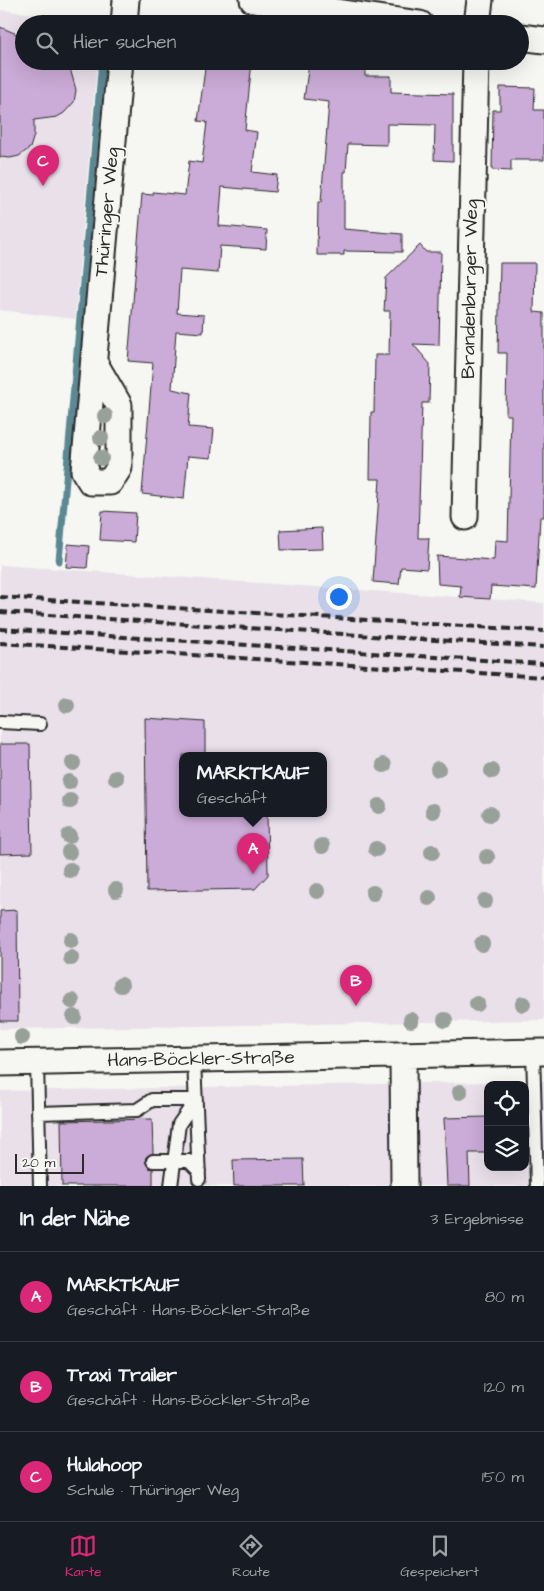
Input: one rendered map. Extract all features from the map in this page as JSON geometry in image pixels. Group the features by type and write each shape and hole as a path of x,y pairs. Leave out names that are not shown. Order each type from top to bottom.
{"street":[{"path":"125,15 126,0"},
{"path":"253,0 357,15"},
{"path":"478,15 480,0"},
{"path":"529,38 544,40"},
{"name":"Thüringer Weg","path":"94,362 119,70"},
{"name":"Brandenburger Weg","path":"465,517 476,70"},
{"name":"Hans-Böckler-Straße","path":"0,1063 539,1052"},
{"path":"402,1056 404,1186"}],"lane":[{"path":"0,722 40,724"},
{"path":"537,1186 539,1052"},
{"path":"153,1161 188,1161 199,1175 194,1059"},
{"path":"37,1063 40,1186"},
{"path":"38,1113 137,1110 152,1100 196,1100"},
{"path":"171,1186 179,1124 196,1100"}],"shaded area":[{"path":"0,10 46,15 15,15 15,70 96,70 75,319 0,310"},
{"path":"0,565 544,603 544,1020 0,1029"},
{"path":"529,1081 544,1081 544,1186 0,1186 0,1091 484,1082 484,1171 529,1171"}],"building":[{"path":"0,27 15,33 15,70 70,70 76,90 74,102 64,113 57,117 34,120 34,135 30,148 19,156 10,158 0,157"},
{"path":"205,70 251,70 245,130 257,132 252,172 277,175 275,192 222,187 219,226 267,230 266,249 220,246 218,273 180,270 177,313 204,315 203,333 176,331 172,389 191,393 188,427 214,429 211,458 188,456 184,499 142,494 153,363 128,361 142,194 153,195 153,192 185,195 189,161 202,163 207,122 198,121"},
{"path":"308,70 365,70 365,76 391,76 391,92 453,94 453,161 434,160 435,125 387,124 387,145 348,144 346,172 344,172 344,229 402,234 402,252 344,251 344,255 317,255 318,202 321,202 329,102 304,99"},
{"path":"500,87 535,88 534,110 544,110 544,160 511,160 511,171 492,170 493,110 500,110"},
{"path":"420,245 426,252 441,252 439,345 413,344 430,364 429,403 422,403 418,538 429,538 427,569 401,567 399,584 373,582 380,479 370,479 371,412 374,412 375,355 389,355 390,311 384,311 386,278"},
{"path":"500,263 535,263 534,312 544,313 544,517 540,517 536,589 491,586 490,599 460,597 461,586 438,584 437,556 494,560 495,540 508,541 511,415 506,415 507,353 498,353"},
{"path":"102,511 136,513 134,542 100,540"},
{"path":"322,528 323,549 281,550 280,530"},
{"path":"68,544 89,546 87,568 66,567"},
{"path":"145,718 205,722 205,752 179,752 179,817 267,817 268,875 255,889 147,891"},
{"path":"0,744 30,744 32,853 0,854"},
{"path":"17,910 18,1021 0,1021 0,911"},
{"path":"484,1117 484,1153 469,1153 470,1186 447,1186 444,1118"},
{"path":"152,1119 153,1153 146,1157 145,1161 149,1168 153,1169 153,1186 62,1186 61,1121"},
{"path":"303,1159 304,1186 234,1186 233,1160"}],"waterway":[{"path":"59,561 101,70"}],"railway":[{"path":"0,597 544,631"},
{"path":"0,612 544,647"},
{"path":"0,629 544,664"},
{"path":"0,643 544,677"}],"place":[{"name":"Hulahoop","path":"43,186"},
{"name":"MARKTKAUF","path":"253,874"},
{"name":"Traxi Trailer","path":"356,1006"}]}
